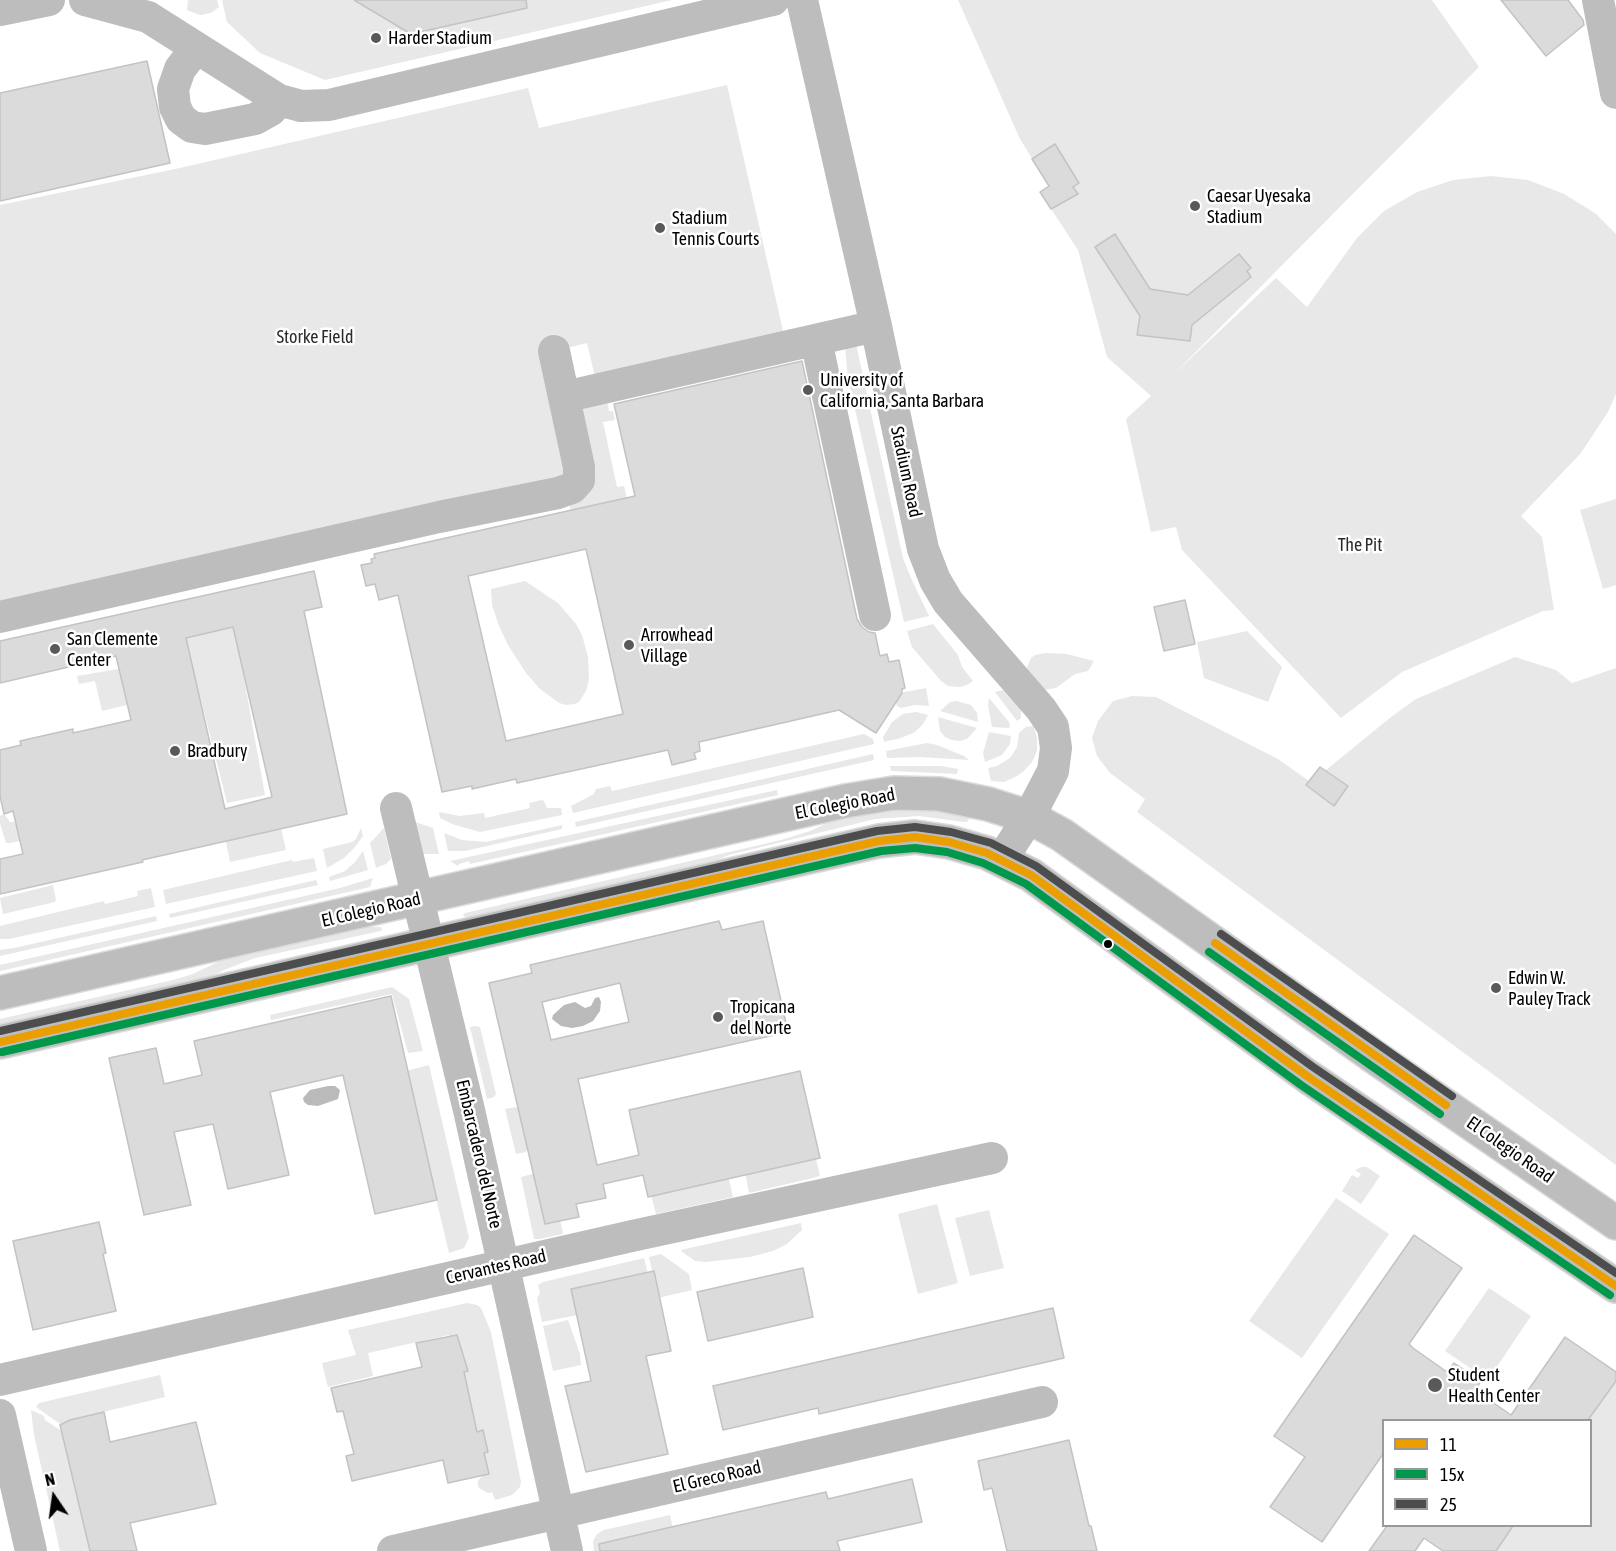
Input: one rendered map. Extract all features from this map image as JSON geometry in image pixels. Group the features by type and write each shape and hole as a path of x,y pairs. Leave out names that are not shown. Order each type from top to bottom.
{"main road":[{"name":"El Colegio Road","path":"0,993 845,801 894,793 939,794 988,804 1029,817 1062,835 1376,1058 1616,1223"},
{"path":"0,1042 879,841 915,837 950,842 981,850 1031,875 1307,1076 1616,1286"}],"street":[{"path":"0,10 49,0"},
{"path":"85,0 148,17 279,100 301,106 329,105 772,0"},
{"name":"Stadium Road","path":"802,0 876,326 923,549 935,580 948,602 1041,709 1053,727 1056,748 1053,771 1029,817 1002,859"},
{"path":"1598,0 1616,93"},
{"path":"196,48 180,69 173,89 175,107 181,118 192,127 206,129 255,119 271,110 279,100"},
{"path":"564,397 876,326"},
{"path":"816,340 875,615"},
{"path":"0,617 572,488 579,480 579,467 554,351"},
{"name":"Embarcadero del Norte","path":"396,808 504,1265 567,1551"},
{"name":"Cervantes Road","path":"0,1380 504,1265 992,1158"},
{"name":"El Greco Road","path":"393,1551 1042,1402"},
{"path":"0,1415 31,1551"}],"green space":[{"path":"188,0 217,0 219,7 211,13 200,15 187,10"},
{"name":"Harder Stadium","path":"222,0 672,0 325,80 260,53 227,22"},
{"name":"The Pit","path":"958,0 1432,0 1479,67 1174,374 1276,278 1307,307 1357,238 1384,211 1417,192 1453,180 1491,176 1528,180 1564,194 1595,213 1616,234 1616,394 1608,412 1581,453 1521,516 1542,537 1554,610 1543,611 1402,672 1341,718 1182,550 1176,527 1151,532 1126,419 1151,396 1107,357 1078,250 1040,192 1049,186 1020,139"},
{"name":"Storke Field","path":"727,85 784,335 595,377 587,343 554,351 567,467 562,477 0,607 0,205 180,168 528,88 539,128"},
{"path":"856,344 903,558 929,616 904,622 848,379 845,347"},
{"path":"607,401 609,411 613,411 615,420 603,422 617,487 624,486 635,535 571,511 568,500 581,410"},
{"path":"1616,499 1616,585 1603,589 1580,510"},
{"path":"525,581 558,603 582,635 588,657 589,680 586,691 575,704 559,703 540,689 526,673 499,626 492,605 491,589"},
{"path":"262,621 240,656 265,795 227,803 192,664 160,643"},
{"path":"933,624 958,655 962,667 973,681 967,685 948,686 912,647 907,631"},
{"path":"1247,631 1282,667 1268,702 1204,678 1197,642"},
{"path":"1067,654 1094,661 1088,671 1075,674 1056,688 1044,690 1028,672 1027,667 1035,655"},
{"name":"Edwin W. Pauley Track","path":"1515,657 1556,670 1572,683 1616,668 1616,1165 1137,812 1145,799 1110,773 1097,756 1092,738 1098,721 1113,701 1132,696 1156,697 1278,759 1309,781 1320,767 1326,770 1416,699"},
{"path":"124,668 121,679 127,705 102,711 95,681 79,684 77,676"},
{"path":"926,688 929,706 915,705 901,708 897,706 894,694"},
{"path":"1003,690 1021,710 1021,718 1017,721 995,692"},
{"path":"989,698 1009,722 1009,728 992,727 988,706"},
{"path":"956,701 971,705 977,713 978,722 940,711 950,702"},
{"path":"916,712 928,715 915,732 884,742 883,737 892,722 903,714"},
{"path":"938,717 977,728 967,739 952,740 940,731"},
{"path":"1033,726 1037,737 1037,751 1032,762 1015,777 1004,782 991,781 988,768 997,766 1010,758 1017,747 1019,733 1026,727"},
{"path":"989,732 1011,736 1010,744 1002,755 985,762 983,753"},
{"path":"864,734 873,739 874,744 573,813 571,806 594,794 596,789 610,786 612,791"},
{"path":"927,743 937,745 969,760 920,757 887,758 886,751"},
{"path":"873,754 874,760 576,827 575,822"},
{"path":"890,766 941,766 958,769 957,774 891,771"},
{"path":"777,790 778,795 470,864 469,861 458,866 450,861"},
{"path":"542,800 547,808 561,808 562,815 480,832 452,824 440,818 439,812 460,816 484,813 485,818 530,808 529,803"},
{"path":"917,805 970,817 967,822 919,816 875,819 729,855 691,870 479,917 463,915 781,840 810,831 834,820"},
{"path":"4,814 10,822 132,816 6,843 0,823 0,816"},
{"path":"278,815 286,850 230,862 223,827"},
{"path":"412,821 433,828 439,854 420,854"},
{"path":"562,825 562,829 465,851 448,851 444,833 462,840 486,842"},
{"path":"361,828 363,836 355,847 344,858 327,868 323,849 352,842"},
{"path":"384,828 391,859 376,868 370,843"},
{"path":"363,851 368,870 330,881 329,877 345,871"},
{"path":"314,858 317,871 166,904 163,890 292,860 293,862"},
{"path":"373,878 370,887 0,971 0,965 340,888"},
{"path":"316,880 318,885 170,918 169,914"},
{"path":"53,885 55,902 3,914 0,898"},
{"path":"151,888 155,907 9,939 0,939 0,926 104,901 105,904 138,896 137,891"},
{"path":"156,916 157,921 0,956 0,950"},
{"path":"361,927 381,927 382,929 255,958 205,980 0,1029 0,1019 173,980 193,974 226,958"},
{"path":"392,987 409,999 423,1051 408,1053 392,994 271,1020 270,1015"},
{"path":"470,1027 480,1027 496,1094 487,1099"},
{"path":"429,1065 469,1238 464,1248 449,1253 406,1071"},
{"path":"522,1106 530,1142 526,1152 516,1154 505,1109"},
{"path":"815,1156 820,1175 817,1177 749,1193 745,1172"},
{"path":"1367,1167 1380,1176 1361,1204 1342,1191 1352,1175 1358,1178 1361,1174 1355,1170"},
{"path":"550,1169 563,1234 534,1239 521,1177"},
{"path":"728,1175 733,1197 656,1214 651,1194"},
{"path":"1336,1198 1389,1234 1302,1358 1249,1321"},
{"path":"937,1204 958,1283 918,1294 898,1214"},
{"path":"989,1210 1004,1268 970,1276 955,1218"},
{"path":"801,1223 802,1230 787,1244 773,1251 750,1257 706,1262 695,1261 681,1251 681,1250"},
{"path":"661,1254 689,1274 692,1290 658,1298 649,1257"},
{"path":"644,1258 648,1274 578,1315 542,1322 537,1298 540,1293 538,1285"},
{"path":"1489,1288 1531,1316 1488,1380 1445,1351"},
{"path":"467,1303 481,1308 491,1332 521,1482 520,1487 512,1495 495,1500 492,1492 488,1493 478,1485 482,1476 467,1404 449,1335 368,1353 373,1376 328,1387 322,1363 356,1355 348,1330"},
{"path":"568,1320 580,1354 581,1365 553,1371 543,1326"},
{"path":"160,1375 165,1397 70,1420 63,1426 36,1407 39,1403"},
{"path":"1616,1381 1616,1551 1496,1551 1513,1527 1592,1527 1592,1419 1589,1419"},
{"path":"31,1410 44,1416 45,1420 68,1435 92,1551 60,1551 34,1435"},
{"path":"670,1515 678,1551 594,1551 593,1541 597,1534 604,1530"}],"shaded area":[{"path":"599,997 600,1011 593,1021 583,1026 572,1028 561,1026 552,1019 553,1015 564,1005 575,1002 585,1008 591,1006 595,998"},
{"path":"335,1086 340,1090 338,1099 318,1106 304,1102 303,1098 310,1090"}],"building":[{"path":"354,0 526,0 527,8 411,34"},
{"path":"1501,0 1568,0 1583,20 1584,25 1546,56"},
{"path":"147,61 170,163 0,201 0,93"},
{"path":"1055,144 1079,183 1073,187 1078,194 1051,209 1040,192 1049,186 1032,159"},
{"path":"1115,234 1150,289 1188,295 1239,254 1251,268 1247,271 1251,277 1192,325 1190,341 1137,335 1140,316 1095,247"},
{"path":"802,361 857,619 862,627 875,633 880,656 887,654 889,662 899,660 905,688 902,689 902,693 876,733 839,710 699,742 700,751 694,753 696,759 672,765 668,750 517,783 516,779 472,789 472,786 442,792 398,595 379,600 375,584 366,586 361,565 372,563 371,559 375,558 374,554 635,496 614,404","holes":["586,549 623,714 506,741 468,576"]},
{"path":"314,571 322,607 304,611 347,814 0,894 0,859 23,854 13,811 4,814 0,796 0,750 21,745 20,741 73,729 73,733 131,720 116,656 0,683 0,641","holes":["233,627 272,797 225,809 186,638"]},
{"path":"1185,600 1195,644 1164,651 1154,607"},
{"path":"1320,767 1348,786 1334,806 1306,785"},
{"path":"719,921 722,930 763,921 788,1032 578,1079 597,1165 639,1155 629,1110 800,1071 820,1158 648,1197 643,1175 603,1184 606,1198 576,1204 579,1217 545,1224 489,983 532,973 530,965","holes":["620,983 629,1022 551,1040 542,1002"]},
{"path":"391,996 437,1200 375,1214 343,1075 270,1092 289,1175 228,1189 213,1124 174,1132 191,1205 144,1215 109,1058 156,1048 164,1084 202,1075 194,1041"},
{"path":"99,1222 106,1253 103,1254 116,1311 33,1330 13,1241"},
{"name":"Student Health Center","path":"1414,1235 1462,1268 1409,1344 1447,1372 1454,1363 1481,1381 1475,1390 1511,1415 1565,1337 1616,1372 1616,1381 1589,1419 1382,1419 1382,1455 1322,1542 1270,1507 1305,1457 1274,1436"},
{"path":"803,1268 813,1317 708,1341 697,1292"},
{"path":"654,1271 671,1351 646,1356 668,1454 586,1472 565,1386 591,1381 571,1289"},
{"path":"1053,1308 1064,1358 819,1414 818,1408 723,1430 713,1386"},
{"path":"457,1335 468,1371 464,1372 477,1432 483,1430 488,1452 484,1453 489,1474 448,1483 443,1460 352,1481 346,1456 354,1454 343,1411 337,1412 331,1388 422,1367 416,1343"},
{"path":"104,1412 110,1442 196,1422 216,1504 130,1523 137,1551 90,1551 60,1425 70,1420"},
{"path":"1069,1440 1097,1551 1007,1551 992,1488 984,1490 978,1461"},
{"path":"912,1479 922,1522 837,1541 840,1551 600,1551 599,1544 667,1528 826,1492 828,1499"},
{"path":"1386,1527 1512,1527 1496,1551 1443,1551 1424,1538 1415,1551 1369,1551"}],"transit line":[{"name":"25","path":"0,1031 877,831 915,827 951,832 991,843 1036,866 1313,1067 1616,1273"},
{"name":"11","path":"0,1042 879,841 915,837 949,842 987,853 1031,875 1307,1076 1616,1286"},
{"name":"15x","path":"2,1052 881,851 915,848 947,852 983,863 1026,884 1301,1085 1610,1295"},
{"name":"25","path":"1221,934 1452,1096"},
{"name":"11","path":"1215,943 1446,1105"},
{"name":"15x","path":"1209,952 1440,1114"}],"place":[{"name":"Harder Stadium","path":"376,38"},
{"name":"Caesar Uyesaka Stadium","path":"1195,206"},
{"name":"Stadium Tennis Courts","path":"660,228"},
{"name":"University of California, Santa Barbara","path":"808,390"},
{"name":"Arrowhead Village","path":"629,645"},
{"name":"San Clemente Center","path":"55,649"},
{"name":"Bradbury","path":"175,751"},
{"name":"Edwin W. Pauley Track","path":"1496,988"},
{"name":"Tropicana del Norte","path":"718,1017"},
{"name":"Student Health Center","path":"1435,1385"}]}
